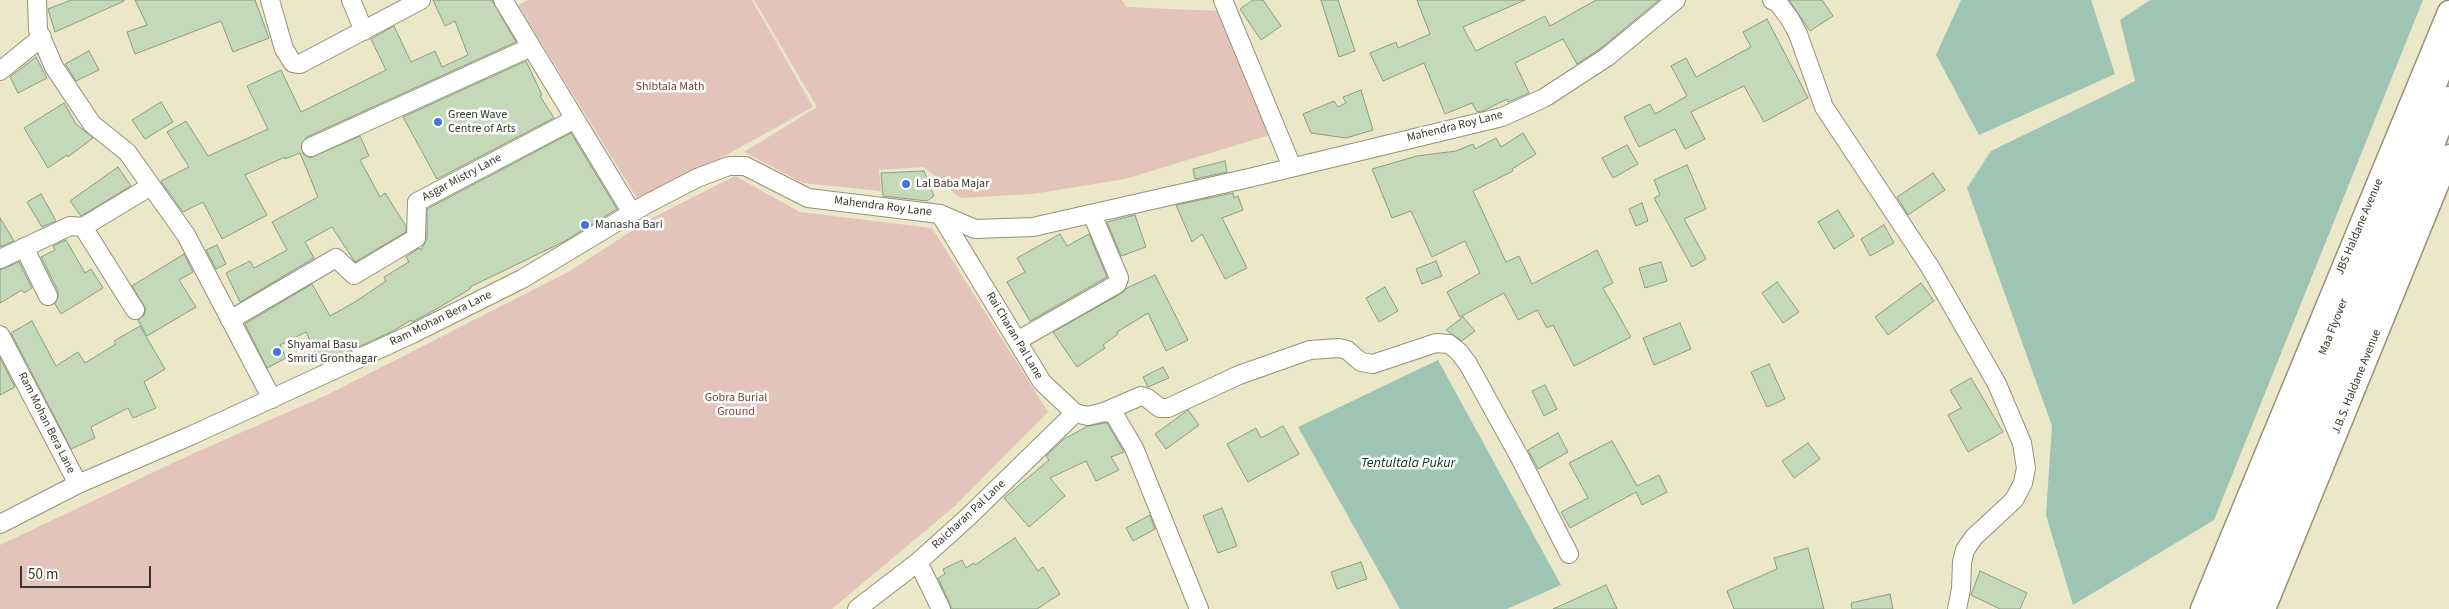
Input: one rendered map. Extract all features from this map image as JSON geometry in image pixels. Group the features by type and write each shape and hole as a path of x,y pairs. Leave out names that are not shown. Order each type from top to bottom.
{"highway":[{"name":"Maa Flyover","path":"2218,609 2449,45"},
{"name":"Maa Flyover","path":"2242,609 2449,100"}],"main road":[{"name":"JBS Haldane Avenue","path":"2202,609 2449,12"},
{"name":"J.B.S. Haldane Avenue","path":"2264,609 2449,156"}],"street":[{"path":"37,0 38,30 54,66 92,124 127,152 186,235 272,399"},
{"path":"270,0 284,49 293,63 306,62 421,0"},
{"path":"351,0 364,31"},
{"path":"503,0 632,213"},
{"path":"1223,0 1292,167"},
{"name":"Mahendra Roy Lane","path":"632,213 697,178 729,166 745,166 808,198 940,214 974,229 1033,226 1092,214 1502,117 1544,98 1607,57 1676,0"},
{"path":"1772,0 1778,3 1798,34 1824,107 1930,267 1997,384 2022,443 2026,468 2023,483 2014,500 1974,537 1966,550 1962,562 1961,589 1956,609"},
{"path":"0,71 42,37"},
{"path":"311,147 531,47"},
{"name":"Asgar Mistry Lane","path":"230,320 336,258 354,275 416,238 417,202 575,119"},
{"path":"0,259 70,226 83,227 151,186"},
{"name":"Ram Mohan Bera Lane","path":"0,524 78,484 272,399 412,334 522,279 632,213"},
{"name":"Rai Charan Pal Lane","path":"940,214 1042,382 1075,413"},
{"path":"1017,341 1117,284 1119,278 1092,214"},
{"path":"83,227 135,310"},
{"path":"24,247 48,296"},
{"name":"Ram Mohan Bera Lane","path":"0,335 78,484"},
{"path":"1075,413 1088,416 1104,412 1141,396 1147,398 1160,408 1168,408 1239,375 1310,350 1339,348 1347,350 1361,362 1372,364 1436,343 1449,344 1459,352 1468,364 1520,458 1569,554"},
{"path":"1104,412 1114,414 1134,448 1199,609"},
{"name":"Raicharan Pal Lane","path":"856,609 918,562 973,513 1075,413"},
{"path":"918,562 941,609"}],"green space":[{"name":"Shibtala Math","path":"528,0 752,0 813,107 640,203 518,5"},
{"path":"754,0 1122,0 1126,7 1219,11 1273,134 1125,179 1033,194 960,198 924,167 879,170 881,191 803,183 744,152 817,107"},
{"name":"Gobra Burial Ground","path":"735,176 800,212 932,228 1048,412 956,505 832,609 0,609 0,545 192,454 327,395 570,271 650,219"}],"water":[{"path":"1961,0 2091,0 2115,74 1979,135 1936,55"},
{"path":"2150,0 2423,0 2214,520 2073,605 2046,515 2052,426 1967,188 1991,151 2135,81 2120,20"},
{"name":"Tentultala Pukur","path":"1438,360 1561,585 1507,609 1400,609 1298,427"}],"building":[{"path":"71,0 124,1 55,32 48,9"},
{"path":"135,0 255,0 269,38 233,52 221,21 135,54 127,32 147,25"},
{"path":"433,0 492,0 516,42 307,137 301,146 304,155 310,158 360,136 369,156 360,160 380,197 385,193 406,226 406,232 355,262 332,227 305,242 314,258 240,302 226,273 250,261 254,268 287,250 272,222 318,197 300,153 285,159 285,157 245,175 267,215 222,239 203,202 183,212 162,183 161,181 189,167 167,132 186,121 208,156 268,129 247,86 281,70 301,112 386,70 371,39 394,26 411,62 435,51 442,67 468,55 455,21 445,26"},
{"path":"1253,0 1263,0 1281,26 1261,40 1240,9"},
{"path":"1321,0 1338,0 1355,51 1339,57"},
{"path":"1417,0 1525,0 1463,27 1476,51 1545,16 1550,26 1596,0 1659,0 1601,48 1577,64 1563,39 1515,63 1529,93 1508,102 1507,99 1483,111 1477,112 1472,103 1445,114 1424,63 1383,81 1370,53 1396,42 1398,48 1430,34"},
{"path":"1789,0 1822,0 1833,16 1810,31"},
{"path":"1767,19 1808,98 1764,122 1744,86 1691,112 1705,139 1685,149 1675,129 1639,147 1624,117 1650,104 1655,114 1687,96 1671,66 1686,58 1696,77 1751,47 1743,32"},
{"path":"89,51 99,70 76,81 65,64"},
{"path":"36,57 47,78 18,93 10,77"},
{"path":"526,61 542,95 540,96 554,118 437,179 403,117"},
{"path":"1361,90 1373,130 1346,138 1311,133 1303,114 1334,101 1338,107 1346,103 1343,97"},
{"path":"161,102 173,122 145,139 132,120"},
{"path":"64,103 76,124 93,138 68,157 67,155 48,168 24,128"},
{"path":"571,133 617,209 565,241 470,287 470,289 412,322 411,320 395,330 321,364 306,332 280,345 286,358 267,368 245,324 312,284 330,316 355,302 386,281 384,277 409,262 406,257 419,248 421,250 427,239 427,209"},
{"path":"1523,133 1536,154 1512,169 1513,171 1473,191 1506,262 1519,256 1532,284 1597,250 1613,283 1603,288 1631,337 1574,366 1553,325 1547,328 1537,310 1518,320 1504,293 1460,317 1447,292 1480,273 1465,241 1432,257 1411,211 1392,218 1372,169 1417,156 1456,151 1473,144 1475,149 1496,138 1501,147"},
{"path":"1627,145 1638,164 1613,178 1602,158"},
{"path":"1225,161 1227,172 1195,179 1193,169"},
{"path":"1687,165 1706,209 1684,219 1706,259 1692,267 1654,198 1660,195 1654,180"},
{"path":"118,167 131,186 81,216 70,201"},
{"name":"Lal Baba Majar","path":"924,171 934,196 927,201 883,196 881,173"},
{"path":"1933,173 1945,190 1908,215 1897,197"},
{"path":"1233,193 1234,198 1238,196 1243,210 1222,218 1247,268 1225,279 1202,234 1192,242 1176,205"},
{"path":"41,194 56,221 42,227 27,202"},
{"path":"1642,203 1648,221 1636,226 1629,209"},
{"path":"1838,210 1854,236 1834,249 1818,222"},
{"path":"1135,215 1146,247 1121,256 1107,222"},
{"path":"0,218 14,241 0,247"},
{"path":"1884,225 1894,243 1870,256 1861,239"},
{"path":"1060,234 1067,246 1089,234 1107,277 1030,321 1007,282 1025,272 1017,258"},
{"path":"66,240 85,273 91,269 103,288 61,314 55,304 58,291 41,257 55,250 53,246"},
{"path":"217,245 226,264 216,269 206,250"},
{"path":"184,254 193,272 179,280 196,307 147,336 138,320 144,315 146,309 132,286"},
{"path":"1436,261 1442,276 1422,284 1416,269"},
{"path":"19,262 32,288 24,293 22,290 0,303 0,270"},
{"path":"1661,262 1667,281 1645,288 1639,268"},
{"path":"1155,275 1188,340 1166,351 1148,313 1117,332 1118,334 1103,345 1105,348 1077,367 1053,332 1122,293 1127,288"},
{"path":"1777,282 1799,312 1783,323 1762,293"},
{"path":"1921,283 1934,301 1888,335 1875,317"},
{"path":"1385,287 1398,311 1379,322 1366,298"},
{"path":"1463,317 1475,331 1462,341 1446,330"},
{"path":"32,321 56,366 78,352 85,363 116,344 114,341 140,326 165,369 144,382 156,408 133,418 128,408 91,427 95,438 71,449 11,333"},
{"path":"1680,323 1691,349 1654,365 1643,338"},
{"path":"0,358 15,387 0,395"},
{"path":"1769,364 1785,399 1767,407 1751,372"},
{"path":"1163,367 1169,378 1148,387 1143,377"},
{"path":"1971,378 2003,432 1968,452 1948,415 1961,408 1950,390"},
{"path":"1545,385 1557,409 1544,416 1532,391"},
{"path":"1188,410 1199,425 1166,449 1155,434"},
{"path":"1107,423 1124,452 1111,457 1119,470 1096,481 1086,461 1050,478 1065,496 1029,527 1004,498 1049,460 1046,456 1064,439 1088,426"},
{"path":"1283,426 1299,454 1248,482 1227,444 1256,428 1261,438"},
{"path":"1558,433 1568,452 1538,469 1528,450"},
{"path":"1612,441 1637,486 1659,475 1667,492 1642,505 1636,492 1570,528 1561,512 1588,498 1569,463"},
{"path":"1808,443 1820,459 1794,478 1782,461"},
{"path":"1222,508 1237,546 1218,553 1203,516"},
{"path":"1150,515 1155,529 1133,541 1126,528"},
{"path":"1015,538 1038,571 1043,567 1060,594 1037,609 952,609 938,578 945,574 943,569 962,560 966,568 974,563 975,565"},
{"path":"1808,548 1824,609 1734,609 1727,591 1777,569 1774,558"},
{"path":"1361,562 1367,579 1337,589 1331,572"},
{"path":"1980,571 2027,593 2020,609 2000,609 1971,595"},
{"path":"1606,585 1617,609 1553,609"},
{"path":"1890,594 1893,609 1852,609 1851,603"}],"place":[{"name":"Green Wave Centre of Arts","path":"438,122"},
{"name":"Lal Baba Majar","path":"906,184"},
{"name":"Manasha Bari","path":"585,225"},
{"name":"Shyamal Basu Smriti Gronthagar","path":"277,352"}]}
